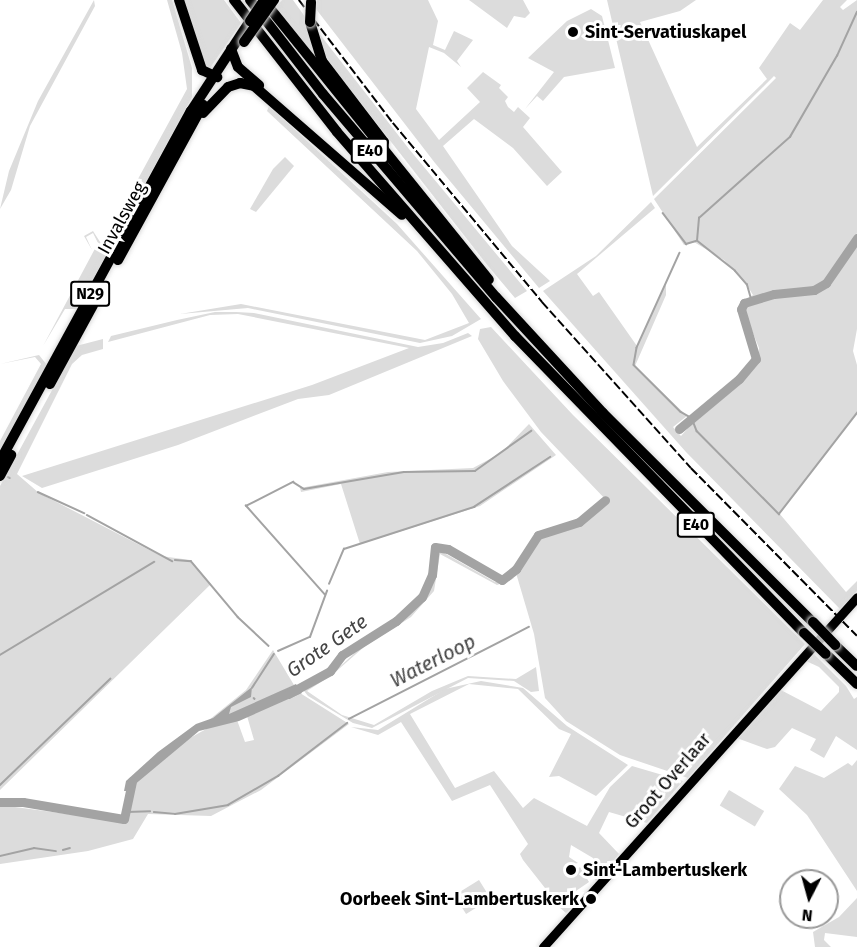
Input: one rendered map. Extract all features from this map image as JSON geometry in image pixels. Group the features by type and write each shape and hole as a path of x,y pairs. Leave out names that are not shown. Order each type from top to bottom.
{"highway":[{"path":"179,0 196,58 200,82 191,111"},
{"name":"E40","path":"234,0 411,221 590,417 857,684"},
{"name":"E40","path":"250,0 354,131 496,297 603,413 857,666"},
{"path":"264,0 487,277 496,297"},
{"name":"N29","path":"242,39 264,0"},
{"name":"N29","path":"242,39 274,0"},
{"path":"311,1 310,22 315,47 328,70 439,216"},
{"name":"Invalsweg","path":"0,461 191,111 242,39"},
{"path":"232,54 269,97 389,207 411,221"},
{"path":"196,58 202,70 216,77"},
{"name":"Invalsweg","path":"0,476 195,122 216,77"},
{"path":"195,122 220,93 235,84 249,84 269,97"}],"main road":[{"name":"Groot Overlaar","path":"543,947 818,637 857,597"}],"shaded area":[{"path":"94,0 95,6 30,126 11,190 0,209 9,171 38,101"},
{"path":"167,0 172,0 192,68 192,97 77,309 65,309 43,346 98,243 93,233 86,237 92,250 84,236 93,231 102,245 187,89 182,53"},
{"path":"182,0 224,0 241,23 208,71"},
{"path":"282,0 293,0 308,21 313,50 326,73 275,8"},
{"path":"317,0 428,0 438,21 433,45 445,50 454,31 473,40 457,61 461,67 444,53 429,47 416,109 439,140 480,102 467,88 483,72 501,85 499,88 508,97 505,101 508,107 514,112 518,107 530,118 523,127 562,172 547,186 513,148 474,119 443,146 512,246 550,281 539,288 435,163 316,9"},
{"path":"469,0 523,0 530,13 525,18 514,16 507,28"},
{"path":"607,0 696,0 680,11 640,22 697,147 767,79 759,68 790,23 800,30 823,0 847,0 840,7 843,10 857,0 857,233 838,264 842,267 857,244 857,329 853,351 857,365 857,412 779,513 846,592 857,581 857,591 840,609 686,452 543,291 596,256 651,202 655,208 577,274 593,296 599,292 637,346 666,284 666,295 635,366 687,416 673,427 681,436 719,394 741,381 758,358 759,348 744,311 745,300 753,295 748,287 724,260 694,242 684,245 654,199 776,78 774,76 653,196"},
{"path":"591,9 602,16 615,68 564,77 543,101 537,96 525,109 554,72 528,58 567,21"},
{"path":"318,32 409,149 527,291 515,298 488,266 335,70 322,50"},
{"path":"269,106 397,224 481,319 452,336 420,343 248,308 180,314 241,304 425,340 469,323 452,294 417,251 267,111"},
{"path":"285,157 294,166 256,212 250,209 273,169"},
{"path":"215,312 254,313 418,347 443,343 468,333 472,336 329,395 298,399 178,445 42,488 22,476 312,385 409,348 238,314 210,315 108,342 111,336 177,320"},
{"path":"491,327 573,415 805,644 688,778 620,755 566,721 545,698 534,634 516,573 540,537 580,524 608,502 541,432 503,381 478,339 480,329"},
{"path":"103,339 103,349 82,355 72,364 17,474 39,493 161,556 190,560 211,584 0,790 0,486 76,346"},
{"path":"39,355 47,365 0,450 0,441 41,364 35,357 0,364"},
{"path":"529,424 556,455 480,506 364,543 360,544 341,484 301,492 300,488 388,472 473,468 501,453"},
{"path":"439,550 495,582 515,578 497,585 440,554 434,591 411,617 364,647 332,675 307,691 342,715 374,725 432,691 468,676 516,679 536,667 539,691 531,692 514,681 468,678 372,728 353,723 308,696 304,691 332,674 360,648 403,619 428,595"},
{"path":"273,650 294,685 245,710 209,720 246,690"},
{"path":"812,652 846,686 854,699 857,697 857,750 836,736 824,758 810,750 816,739 792,728 775,747 767,749 734,737 777,688 821,711 839,692 839,687 819,667 804,660"},
{"path":"481,681 523,688 567,726 628,765 596,796 559,776 549,777 571,734 559,729 518,689 469,684 410,714 455,788 494,771 523,808 534,798 587,826 610,787 632,766 683,781 647,823 609,812 599,833 619,854 596,881 587,867 593,864 593,858 571,845 569,857 578,863 564,866 564,873 568,877 580,867 589,882 570,895 577,903 566,913 545,895 545,888 523,860 520,854 528,844 490,785 452,801 401,722 378,735 351,727 378,730 445,689"},
{"path":"296,684 302,693 239,721 199,731 133,786 132,791 124,791 126,781 158,752 196,724 213,718 252,687 251,697 231,707 229,714"},
{"path":"300,693 349,724 261,790 211,816 148,814 133,839 88,851 0,864 0,805 127,822 131,786 181,743 208,728 237,720 245,742 254,740 247,716"},
{"path":"857,760 857,891 807,815 779,789 795,766 824,778 848,763 852,766"},
{"path":"729,790 764,811 755,827 720,805"},
{"path":"479,880 491,899 466,914 454,895"},
{"path":"857,898 857,937 825,933 824,940 831,947 815,947 813,932 818,929 839,929 839,917"}],"waterway":[{"path":"751,299 747,285 735,271 697,241 699,218 790,137 837,56 857,12"},
{"path":"663,213 686,244 696,241"},
{"name":"Grote Gete","path":"679,429 739,379 756,359 741,309 744,303 774,294 814,290 826,283 857,238"},
{"path":"680,253 637,348 634,365 681,412 692,418 697,431 779,514 857,413"},
{"path":"325,595 246,506 293,482 304,489 404,472 475,471 531,431"},
{"path":"329,584 344,549 474,507 550,457"},
{"path":"38,492 84,513"},
{"name":"Grote Gete","path":"288,694 330,671 342,655 396,621 422,597 432,575 435,547 448,549 502,580 516,569 538,535 579,522 605,500"},
{"path":"87,515 172,561"},
{"path":"175,560 191,561 238,617 269,646"},
{"path":"0,655 154,562"},
{"path":"278,651 310,637 327,591"},
{"name":"Waterloop","path":"349,719 529,627"},
{"path":"252,688 274,654"},
{"path":"0,785 110,679"},
{"path":"154,812 175,814 228,805 278,776 347,723"},
{"name":"Grote Gete","path":"0,802 23,802 124,819 132,781"},
{"path":"127,812 150,811"},
{"path":"0,856 34,848 56,851"},
{"path":"63,850 70,848"}],"railway":[{"path":"299,0 393,123 542,302 691,468 857,636"}],"place":[{"name":"Sint-Servatiuskapel","path":"573,32"},
{"name":"Sint-Lambertuskerk","path":"571,870"},
{"name":"Oorbeek Sint-Lambertuskerk","path":"591,899"}]}
